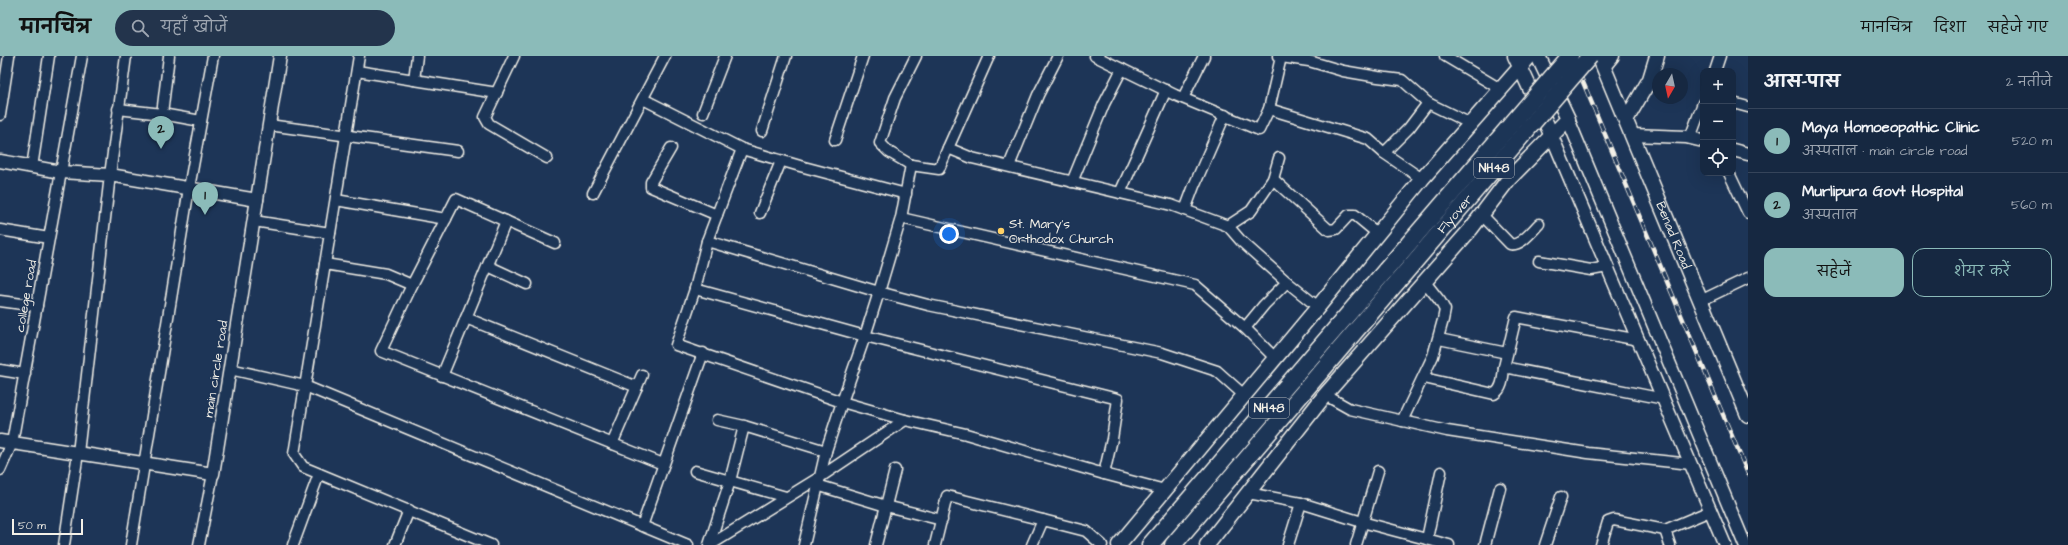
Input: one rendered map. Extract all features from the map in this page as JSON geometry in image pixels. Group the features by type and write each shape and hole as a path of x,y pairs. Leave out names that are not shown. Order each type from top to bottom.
{"highway":[{"name":"Flyover","path":"1150,545 1570,56"},
{"name":"Flyover","path":"1173,545 1590,56"}],"main road":[{"path":"1119,545 1318,308 1422,179 1502,90 1517,62 1530,56"},
{"path":"1207,545 1325,395 1425,282 1508,180 1551,134 1568,119 1538,56"},
{"path":"1626,120 1650,79 1657,56"},
{"path":"1517,62 1551,134"},
{"name":"Benad Road","path":"1601,62 1700,300 1746,406"}],"street":[{"path":"0,115 9,56"},
{"path":"32,167 49,56"},
{"name":"college road","path":"0,470 12,443 82,56"},
{"path":"64,545 78,453 110,175 126,56"},
{"path":"162,114 169,56"},
{"path":"131,545 189,188 213,56"},
{"name":"main circle road","path":"214,474 280,56"},
{"path":"359,56 294,454 303,467 488,544"},
{"path":"414,80 417,56"},
{"path":"514,56 485,117 489,124 546,158"},
{"path":"594,194 665,56"},
{"path":"703,113 725,56"},
{"path":"762,131 786,56"},
{"path":"835,140 863,56"},
{"path":"916,56 895,98 880,143 889,152 911,166 939,169 989,56"},
{"path":"1009,166 1038,95 1058,56"},
{"path":"1095,56 1183,98 1259,130 1268,109 1280,56 1309,61 1343,71 1402,80 1428,103 1471,124"},
{"path":"1183,98 1204,56"},
{"path":"1445,56 1502,90"},
{"path":"1601,62 1613,56"},
{"path":"1716,68 1720,56"},
{"path":"1072,182 1104,104 1122,69"},
{"path":"357,71 497,93"},
{"path":"1120,193 1166,90"},
{"path":"643,99 742,149 781,161 906,194"},
{"path":"1384,153 1409,128 1428,103"},
{"path":"1690,138 1703,104"},
{"path":"1736,104 1748,107"},
{"path":"118,109 162,114 201,121"},
{"path":"1268,109 1368,139 1384,153 1422,179"},
{"path":"1185,210 1197,178 1225,115"},
{"path":"1568,119 1745,545"},
{"path":"269,125 458,151"},
{"path":"1551,134 1664,399 1724,545"},
{"path":"1632,135 1690,138 1700,140"},
{"path":"670,148 651,182 652,187 717,215"},
{"path":"948,148 972,158 1185,210 1228,226 1241,240 1287,282 1318,308"},
{"path":"742,149 707,241 695,290 676,345 703,353 842,402 905,420 966,434 1165,490"},
{"path":"1736,151 1748,154"},
{"path":"1228,226 1251,211 1273,179 1279,158"},
{"path":"0,161 62,172 110,175 257,200"},
{"path":"760,213 781,161"},
{"path":"804,545 826,451 865,336 901,218 911,166"},
{"path":"1730,176 1748,213"},
{"path":"1273,179 1329,230 1336,229 1349,215 1356,215 1378,234"},
{"path":"556,243 456,199 412,285 381,351 664,464"},
{"path":"336,200 446,219"},
{"path":"1481,214 1510,244 1513,245 1518,244 1539,224"},
{"path":"901,218 1195,285 1245,328 1275,358"},
{"path":"254,221 330,233"},
{"path":"442,376 506,221"},
{"path":"0,230 50,238"},
{"path":"707,241 928,305 1162,353 1217,371 1245,396"},
{"path":"1539,260 1591,270 1607,267"},
{"path":"325,264 386,274 412,285"},
{"path":"488,266 527,284"},
{"path":"1700,300 1748,278"},
{"path":"1245,328 1264,304 1287,282"},
{"path":"1402,420 1424,378 1439,339 1445,310 1440,300 1425,282"},
{"path":"695,290 865,336 1118,399 1112,439 1104,474"},
{"path":"0,300 37,306"},
{"path":"1424,378 1494,394 1498,392 1501,384 1506,353 1516,317 1639,340"},
{"path":"466,318 637,387"},
{"path":"1439,339 1506,353"},
{"path":"642,526 703,353"},
{"path":"1504,367 1664,399"},
{"path":"230,369 305,386 688,545"},
{"path":"0,370 25,374"},
{"path":"612,444 642,375"},
{"path":"1325,395 1350,409 1476,437 1639,459 1691,464"},
{"path":"718,420 744,426 826,451"},
{"path":"709,545 786,497 819,481 905,420"},
{"path":"709,545 730,481 744,426"},
{"path":"0,441 214,474 200,545"},
{"path":"876,545 895,470"},
{"path":"695,471 786,497"},
{"path":"1356,545 1378,471"},
{"path":"1427,540 1441,472"},
{"path":"293,545 319,474"},
{"path":"819,481 886,506 942,520"},
{"path":"1485,545 1500,488"},
{"path":"1248,493 1301,503 1362,522 1448,545"},
{"path":"935,545 947,496 1086,531 1102,545"},
{"path":"1545,545 1561,497"},
{"path":"1288,545 1301,503"},
{"path":"395,545 409,510"},
{"path":"1601,545 1608,522 1614,520 1665,530 1710,511"},
{"path":"1032,545 1043,520"},
{"path":"1660,545 1665,530"},
{"path":"1665,530 1670,545"}],"railway":[{"path":"1572,56 1748,474"}],"place":[{"name":"Murlipura Govt Hospital","path":"161,149"},
{"name":"Maya Homoeopathic Clinic","path":"205,215"},
{"name":"St. Mary's Orthodox Church","path":"1001,231"}]}
